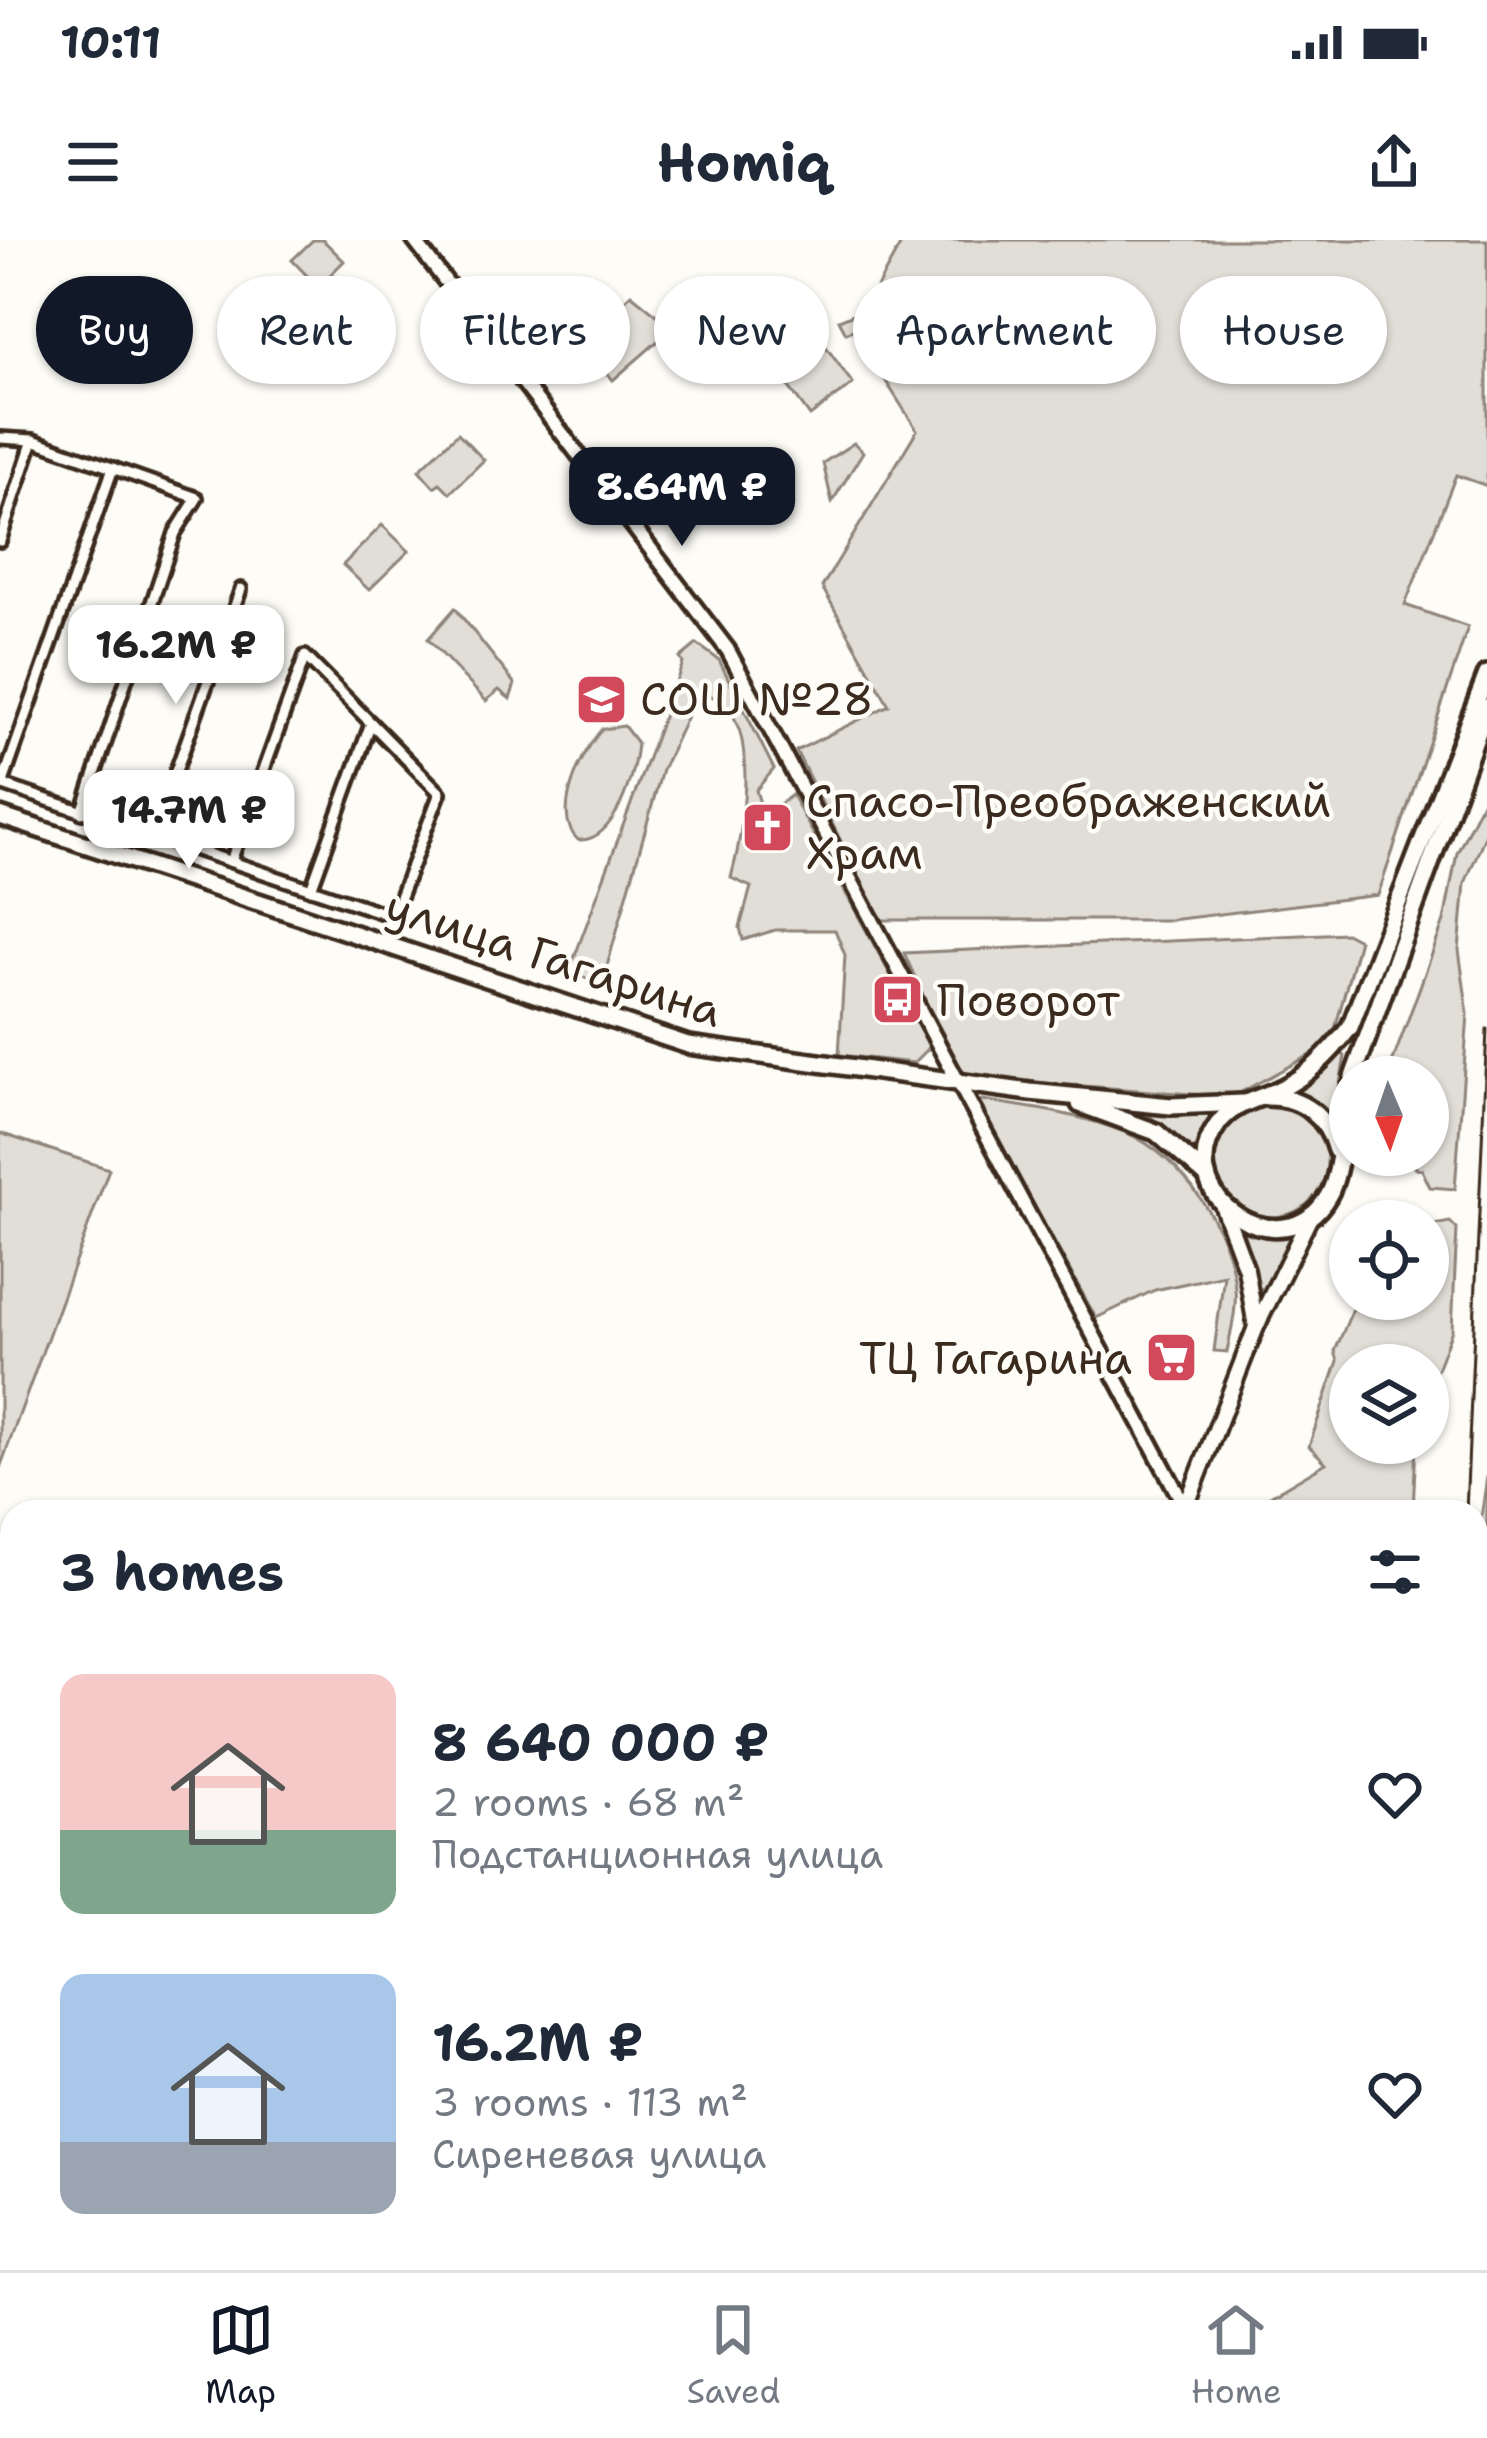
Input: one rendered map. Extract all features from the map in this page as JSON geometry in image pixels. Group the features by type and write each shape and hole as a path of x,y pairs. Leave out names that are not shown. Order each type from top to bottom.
{"main road":[{"path":"1207,1176 1209,1142 1216,1126 1249,1101 1282,1088 1316,1065 1350,1027 1487,674"},
{"path":"1361,1056 1487,706"},
{"name":"улица Гагарина","path":"0,816 688,1045 1030,1092"},
{"path":"1030,1092 1171,1106 1287,1098 1315,1112 1329,1138"},
{"path":"1030,1092 1131,1119 1156,1132 1207,1176 1246,1269 1256,1327"},
{"path":"1189,1500 1256,1327 1335,1176"},
{"path":"1223,1207 1266,1228 1312,1215"}],"street":[{"path":"414,240 728,650 955,1084 975,1106 1180,1500"},
{"path":"0,438 33,440 197,498 175,533 82,813"},
{"path":"0,541 33,440"},
{"path":"113,468 1,785 392,916"},
{"path":"152,838 241,590"},
{"path":"231,861 305,656 440,793 382,941"},
{"path":"311,889 371,723"}],"shaded area":[{"path":"313,240 323,240 344,261 329,276 307,276 292,260"},
{"path":"903,240 1487,240 1487,486 1456,475 1405,605 1468,627 1378,895 1170,920 880,920 796,751 889,705 822,587 917,430 888,384 1156,384 1156,276 883,276"},
{"path":"630,295 654,313 654,344 630,365"},
{"path":"853,314 853,330 846,333 839,320"},
{"path":"829,351 853,384 810,416 787,384 829,384"},
{"path":"458,433 484,460 450,493 440,483 434,487 419,470"},
{"path":"854,443 863,452 832,502 823,463"},
{"path":"382,525 409,551 369,590 343,565"},
{"path":"455,608 515,684 510,699 499,690 486,701 428,639"},
{"path":"697,644 719,660 774,769 756,790 761,807 773,809 792,795 930,1047 914,1063 839,1055 845,955 835,930 775,930 743,940 740,927 751,887 731,878 745,787 741,739 724,704 699,690 662,770 602,984 569,972 683,663 680,658"},
{"path":"624,726 637,743 621,804 603,830 578,840 567,815 578,768 602,729"},
{"path":"1487,792 1487,831 1465,883 1459,950 1468,1014 1455,1189 1430,1187 1425,1176 1449,1176 1449,1056 1395,1056 1444,921 1457,853"},
{"path":"1346,933 1359,940 1335,1029 1319,1050 1232,1097 975,1078 957,1070 904,953"},
{"path":"1329,1062 1329,1117 1315,1103 1289,1091"},
{"path":"982,1100 1110,1126 1147,1144 1184,1177 1213,1220 1231,1266 1235,1304 1227,1352 1214,1351 1224,1275 1155,1290 1096,1318 978,1103"},
{"path":"1271,1105 1292,1110 1310,1122 1322,1140 1327,1161 1322,1182 1310,1200 1292,1212 1271,1217 1250,1212 1232,1200 1220,1182 1215,1161 1220,1140 1232,1122 1250,1110"},
{"path":"1212,1115 1196,1157 1150,1116"},
{"path":"0,1133 109,1169 0,1468"},
{"path":"1450,1222 1457,1229 1452,1330 1447,1344 1338,1344 1348,1320 1449,1320"},
{"path":"1243,1232 1269,1237 1296,1232 1263,1289 1258,1288"},
{"path":"1329,1387 1329,1464 1415,1464 1414,1500 1263,1500 1326,1463 1309,1446"}],"railway":[{"path":"1467,1500 1487,1029"}],"place":[{"name":"СОШ №28","path":"601,699"},
{"name":"Спасо-Преображенский Храм","path":"767,827"},
{"name":"Поворот","path":"898,1000"},
{"name":"ТЦ Гагарина","path":"1171,1358"}]}
